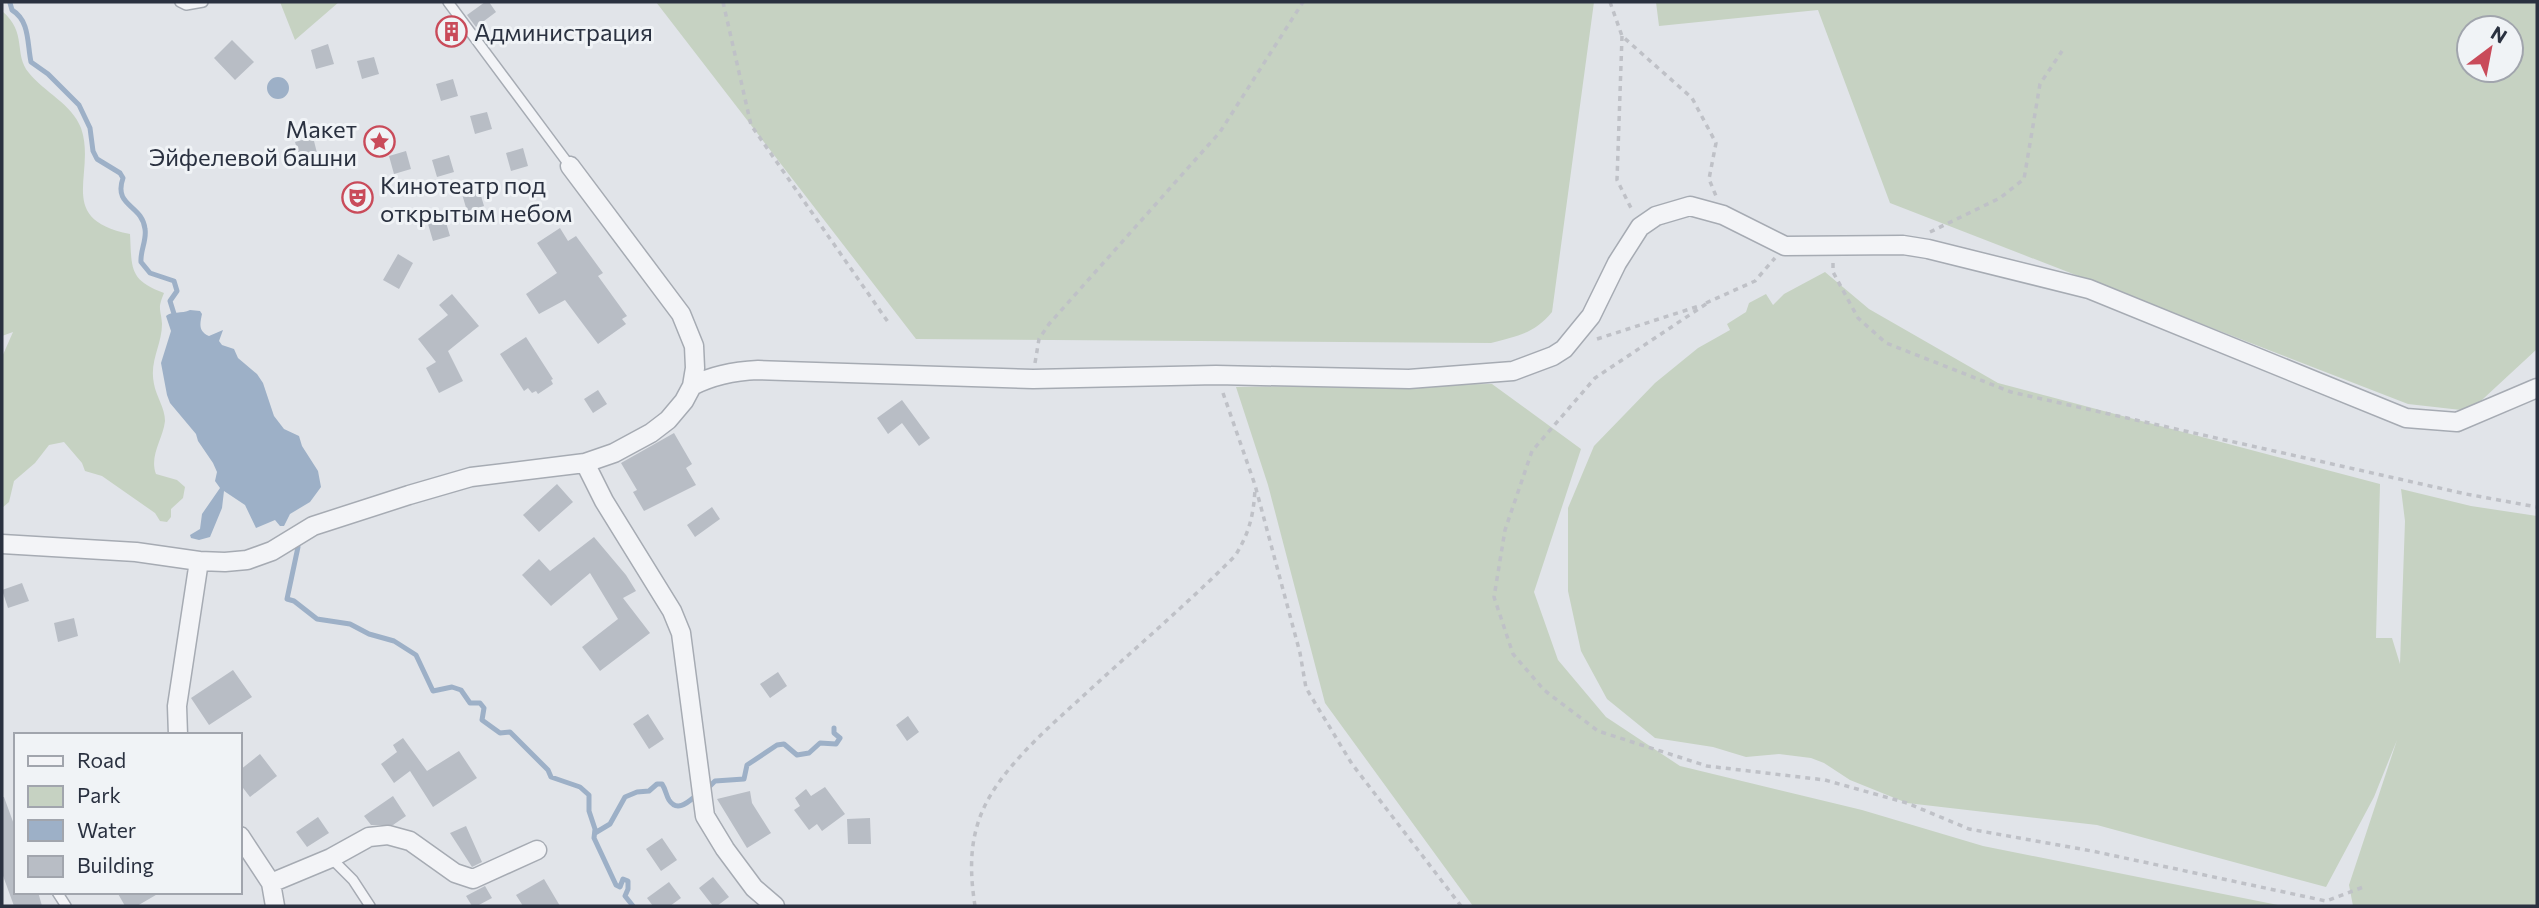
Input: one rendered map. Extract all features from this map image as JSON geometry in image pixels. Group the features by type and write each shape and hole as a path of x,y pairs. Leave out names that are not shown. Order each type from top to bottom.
{"street":[{"path":"2,544 136,552 199,562 236,562 272,551 313,526 409,495 471,477 585,463 614,453 652,433 676,412 692,386 696,355 691,337 681,314 570,166"},
{"path":"692,386 705,379 729,373 758,370 1033,379 1216,375 1409,379 1513,371 1564,349 1591,316 1617,263 1640,227 1657,216 1690,206 1723,215 1785,246 1903,245 1928,248 2089,289 2406,418 2457,422 2537,388"},
{"path":"585,463 604,501 672,611 681,633 705,816 748,880 775,906"},
{"path":"178,733 177,706 199,562"},
{"path":"271,883 331,858 369,837 388,835 410,841 455,873 473,879 537,850"},
{"path":"242,839 271,883 275,906"}],"lane":[{"path":"180,2 186,5 203,2"},
{"path":"448,2 570,166"},
{"path":"331,858 353,880 370,906"}],"path":[{"path":"723,2 751,125 888,322"},
{"path":"1033,379 1039,339 1044,331 1220,132 1303,2"},
{"path":"1610,2 1622,36 1617,180 1640,227"},
{"path":"1622,36 1692,98 1716,143 1709,179 1723,215"},
{"path":"1903,245 2000,198 2024,179 2040,84 2062,51"},
{"path":"1833,245 1833,272 1845,295 1857,317 1886,343 2011,392 2466,494 2537,507"},
{"path":"1564,349 1706,304 1755,281 1785,246"},
{"path":"1706,304 1595,378 1532,451 1505,530 1494,597 1513,654 1544,690 1598,731 1707,766 1825,780 1907,803 1969,829 2092,851 2326,901 2366,886"},
{"path":"1216,375 1255,485 1300,653 1306,688 1352,764 1461,906"},
{"path":"975,906 971,872 972,847 983,809 996,788 1040,735 1234,556 1252,522 1255,485"}],"green space":[{"path":"280,2 339,2 295,40"},
{"path":"656,2 1594,2 1552,312 1532,330 1491,343 916,339"},
{"path":"1656,2 2537,2 2537,349 2470,411 2408,404 1890,203 1818,10 1659,26"},
{"path":"2,11 15,27 24,66 35,80 65,105 81,128 85,145 85,206 93,218 107,227 130,234 134,271 144,283 164,293 160,306 162,324 153,376 165,421 154,467 156,474 177,480 185,487 183,498 171,509 171,517 167,522 160,521 155,513 102,476 85,471 82,463 64,442 49,445 35,463 14,481 9,502 2,508 2,357 13,332 2,336"},
{"path":"1825,272 1869,309 1998,383 2380,484 2376,638 2392,638 2400,664 2405,521 2401,489 2471,506 2537,516 2537,906 2353,906 2349,885 2397,740 2374,797 2326,887 2097,825 1907,803 1850,780 1811,758 1779,754 1746,757 1713,747 1655,738 1607,699 1581,651 1568,591 1568,508 1594,446 1655,383 1698,348 1730,330 1727,324 1746,312 1749,303 1766,294 1773,305 1784,294"},
{"path":"1492,384 1581,449 1534,592 1558,660 1606,717 1680,766 1862,810 1983,846 2283,906 1473,906 1325,703 1268,485 1236,387"}],"water":[{"path":"278,77 286,80 289,88 286,96 278,99 270,96 267,88 270,80"},
{"path":"190,310 200,311 202,314 201,327 205,334 209,336 223,330 219,341 222,345 234,349 238,358 257,374 263,383 274,416 284,429 299,436 302,446 318,471 321,487 310,502 290,514 284,526 280,526 275,520 256,528 245,505 224,491 222,508 210,537 199,540 191,538 190,535 200,529 202,514 220,488 215,481 217,472 213,463 196,434 170,403 161,363 171,331 166,316"}],"building":[{"path":"489,2 496,12 476,27 467,15"},
{"name":"Администрация","path":"450,17 464,36 451,46 438,26"},
{"path":"232,40 254,62 235,80 214,58"},
{"path":"328,44 334,64 316,69 311,50"},
{"path":"374,57 379,74 362,79 357,61"},
{"path":"453,79 458,96 441,101 436,84"},
{"path":"487,112 492,129 475,134 470,116"},
{"path":"313,137 318,157 301,162 295,142"},
{"path":"523,148 528,166 511,171 506,153"},
{"path":"406,151 411,169 394,174 389,156"},
{"path":"449,155 454,172 437,177 432,160"},
{"path":"479,189 484,206 467,211 462,194"},
{"path":"445,219 450,236 433,241 428,224"},
{"path":"560,228 568,241 576,236 603,273 598,276 627,316 622,319 626,324 598,344 565,300 539,314 526,294 557,273 537,243"},
{"path":"398,254 413,263 399,289 383,280"},
{"path":"452,294 479,326 448,351 463,381 439,393 426,368 436,362 418,339 448,315 439,305"},
{"path":"526,337 553,379 553,384 538,394 536,391 532,393 528,388 524,391 500,354"},
{"path":"598,390 607,404 593,413 584,399"},
{"path":"902,400 930,438 919,446 902,423 888,434 877,418"},
{"path":"674,433 692,464 686,468 696,485 644,511 633,492 637,490 621,463"},
{"path":"557,484 573,502 539,532 523,515"},
{"path":"712,507 720,519 695,537 687,525"},
{"path":"594,537 636,591 623,598 650,633 600,671 582,647 618,619 590,573 551,606 522,575 539,559 550,571"},
{"path":"22,583 29,601 8,608 2,590"},
{"path":"74,618 78,636 58,642 54,623"},
{"path":"233,670 252,697 209,725 191,698"},
{"path":"778,672 787,686 770,698 760,684"},
{"path":"648,714 664,739 649,749 633,724"},
{"path":"908,716 919,732 907,741 896,725"},
{"path":"403,738 427,771 459,751 477,778 433,807 410,771 394,783 381,764 397,752 393,745"},
{"path":"260,754 277,776 250,797 242,787 242,768"},
{"path":"825,787 845,814 822,831 817,824 809,830 794,810 800,806 795,798 806,789 811,796"},
{"path":"750,791 752,803 771,833 747,848 717,799"},
{"path":"393,796 406,816 393,825 371,825 364,816"},
{"path":"4,797 14,824 14,894 39,894 42,906 14,906 2,873"},
{"path":"318,817 329,833 307,847 296,832"},
{"path":"870,818 871,844 848,844 847,819"},
{"path":"466,826 482,862 472,867 450,833"},
{"path":"662,838 677,860 661,871 646,849"},
{"path":"713,877 729,897 717,906 713,906 699,888"},
{"path":"544,879 560,906 523,906 516,895"},
{"path":"669,882 681,898 670,906 653,906 647,898"},
{"path":"485,886 492,898 472,906 466,896"},
{"path":"118,894 158,894 137,906 125,906"}],"waterway":[{"path":"10,3 12,10 25,26 31,62 48,74 79,105 90,128 93,151 97,159 120,173 123,178 122,195 139,215 145,229 141,262 150,273 174,281 177,291 170,301 175,317"},
{"path":"298,547 287,599 294,601 317,619 350,624 369,634 394,641 416,655 433,691 452,687 461,690 470,703 480,703 484,708 482,720 500,733 510,732 548,770 551,777 580,787 589,795 594,838 616,885 620,887 623,879 628,881 625,896 633,906"},
{"path":"707,789 715,781 744,779 747,765 777,745 784,744 797,755 809,753 820,743 836,744 840,738 834,733 834,728"},
{"path":"595,833 610,824 625,797 649,791 657,784 662,784 669,800 676,806 698,794"}],"place":[{"name":"Администрация","path":"451,31"},
{"name":"Макет Эйфелевой башни","path":"380,142"},
{"name":"Кинотеатр под открытым небом","path":"357,198"}]}
